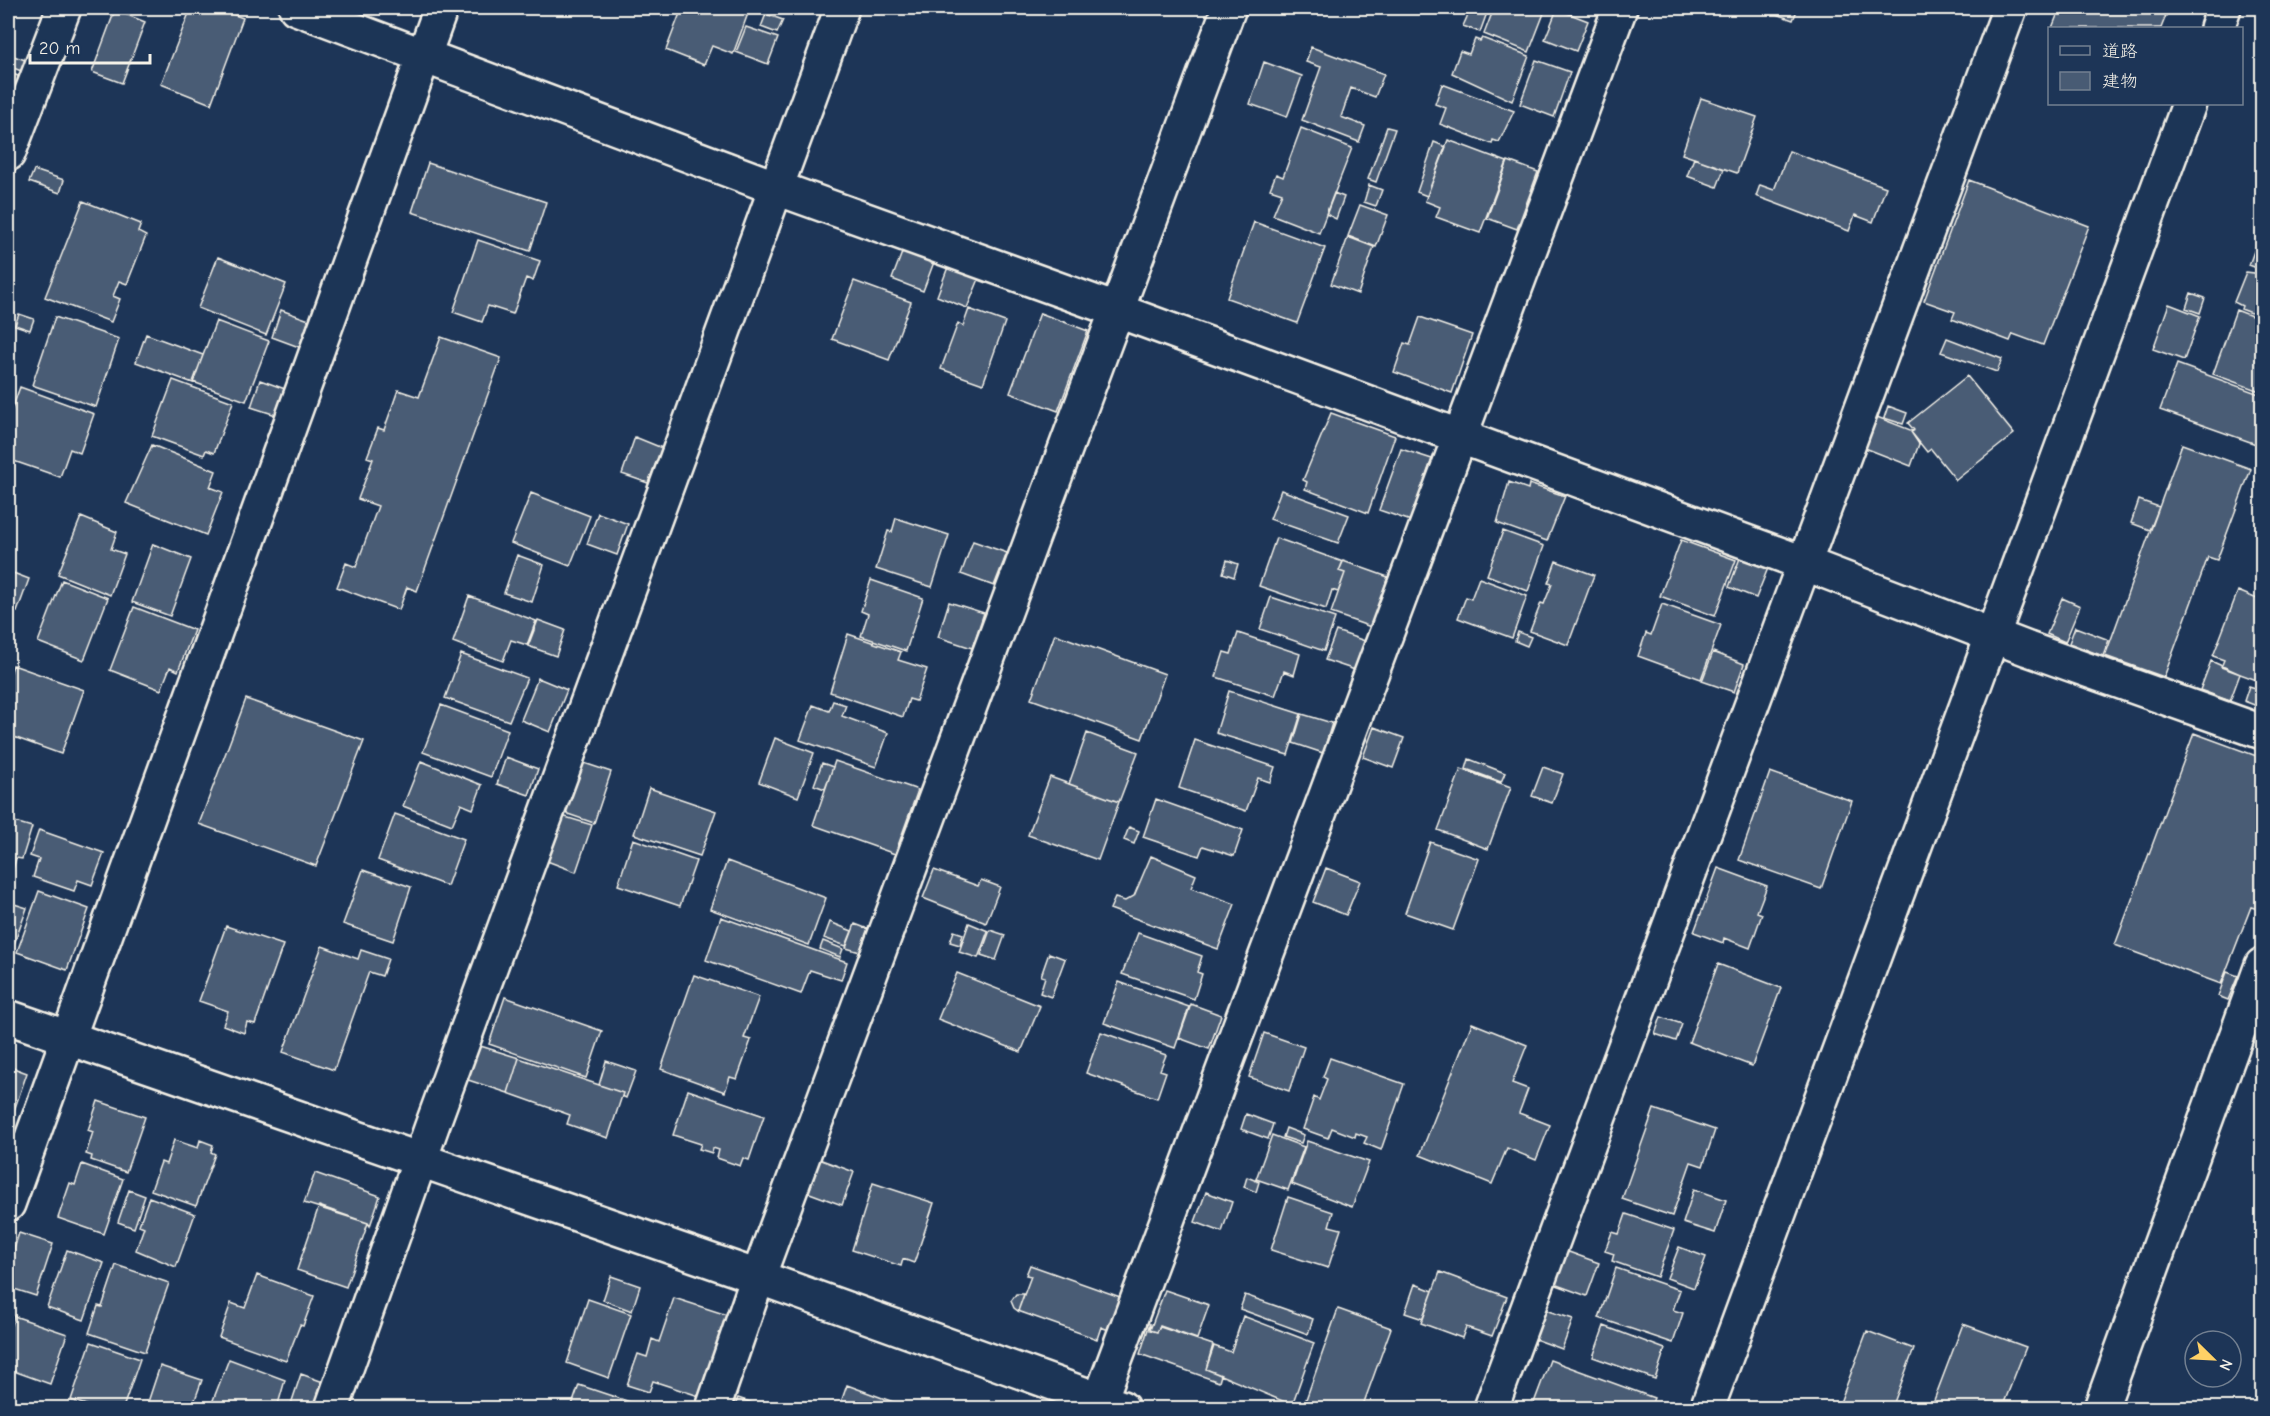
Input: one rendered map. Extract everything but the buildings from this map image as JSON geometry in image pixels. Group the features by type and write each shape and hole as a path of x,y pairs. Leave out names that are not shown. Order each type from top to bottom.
{"street":[{"path":"8,154 64,8"},
{"path":"296,8 774,187 1116,310 1993,635 2262,732"},
{"path":"8,1204 66,1037 441,8"},
{"path":"332,1408 420,1159 774,187 842,8"},
{"path":"713,1408 758,1277 1229,8"},
{"path":"8,1017 758,1277 1106,1406 1460,436 1620,8"},
{"path":"1491,1408 1806,564 2010,8"},
{"path":"2217,27 2224,8"},
{"path":"1707,1408 2189,105"},
{"path":"2101,1408 2262,965"}]}
